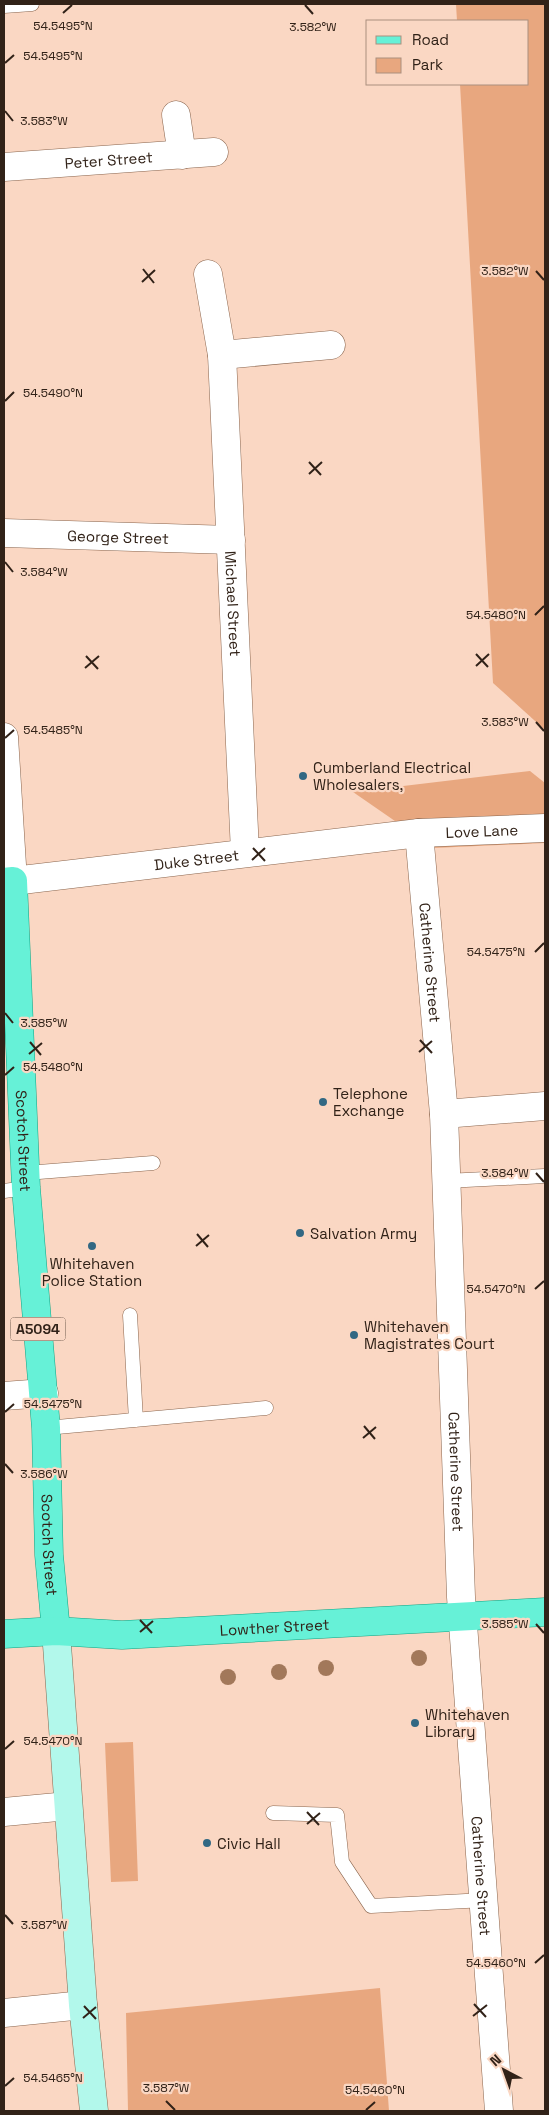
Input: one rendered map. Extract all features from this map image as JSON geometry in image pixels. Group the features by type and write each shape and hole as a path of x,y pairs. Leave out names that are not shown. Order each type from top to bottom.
{"main road":[{"name":"Scotch Street","path":"8,881 19,1184 44,1393 49,1555 83,2005 94,2111"},
{"name":"Lowther Street","path":"4,1634 56,1631 122,1635 545,1612"}],"street":[{"path":"176,115 182,154"},
{"name":"Peter Street","path":"4,167 214,152"},
{"name":"Michael Street","path":"208,274 222,355 246,852"},
{"path":"222,355 332,345"},
{"name":"George Street","path":"4,533 231,540"},
{"name":"Scotch Street","path":"4,737 8,881"},
{"name":"Love Lane","path":"418,833 545,828"},
{"name":"Duke Street","path":"8,881 418,833"},
{"name":"Catherine Street","path":"418,833 444,1114 463,1616 499,2111"},
{"path":"444,1114 545,1106"},
{"path":"4,1396 44,1393"},
{"path":"4,1812 68,1806"},
{"path":"4,2014 83,2005"}],"lane":[{"path":"4,6 32,4"},
{"path":"19,1184 153,1163"},
{"path":"446,1181 545,1176"},
{"path":"130,1315 136,1420"},
{"path":"46,1428 266,1408"},
{"path":"272,1813 337,1815 342,1862 371,1906 485,1900"}],"green space":[{"path":"456,4 545,4 545,730 493,683 460,85 529,85 529,20 457,20"},
{"path":"530,771 545,783 545,843 434,848 353,792"},
{"path":"133,1742 138,1881 111,1882 105,1743"},
{"path":"380,1988 389,2111 128,2111 126,2013"}],"place":[{"name":"Cumberland Electrical Wholesalers,","path":"303,776"},
{"name":"Telephone Exchange","path":"323,1102"},
{"name":"Salvation Army","path":"300,1233"},
{"name":"Whitehaven Police Station","path":"92,1246"},
{"name":"Whitehaven Magistrates Court","path":"354,1335"},
{"name":"Whitehaven Library","path":"415,1723"},
{"name":"Civic Hall","path":"207,1843"}]}
